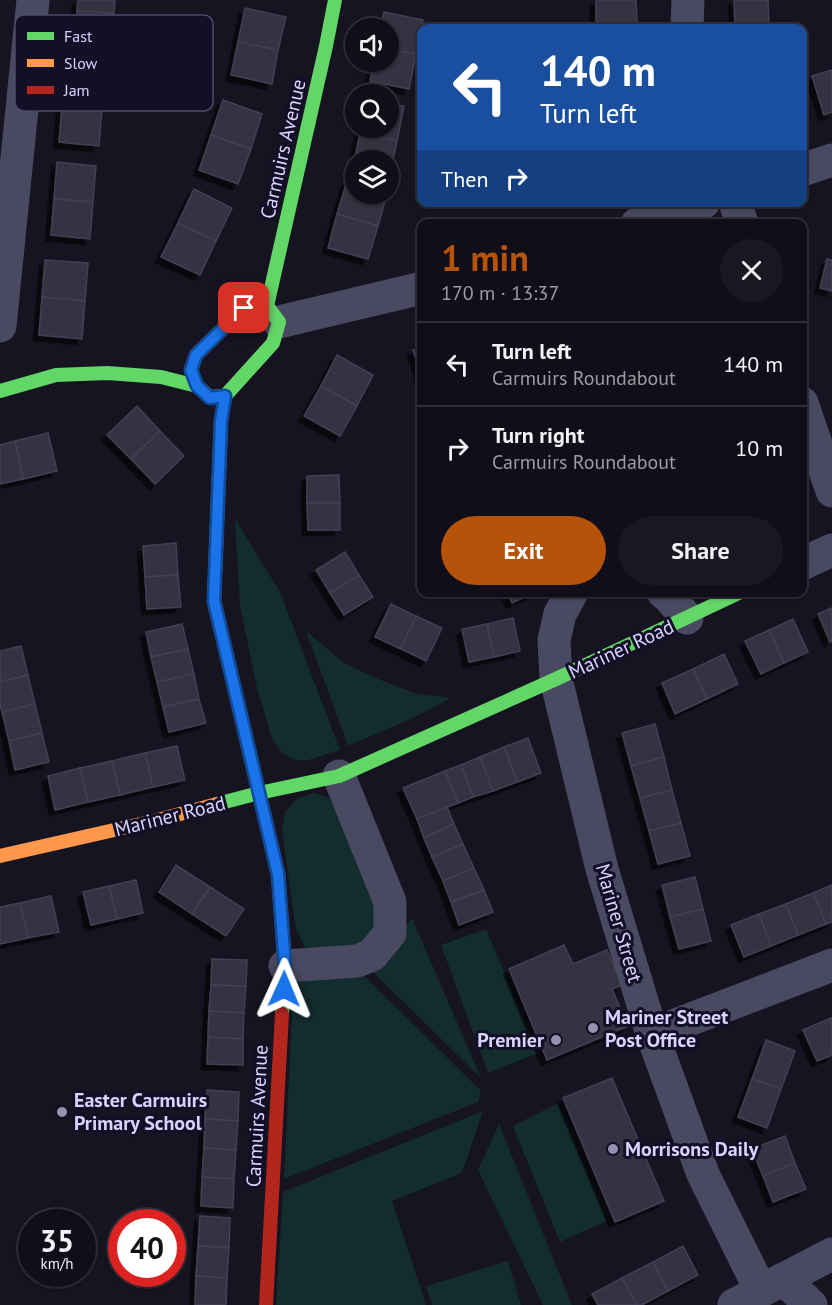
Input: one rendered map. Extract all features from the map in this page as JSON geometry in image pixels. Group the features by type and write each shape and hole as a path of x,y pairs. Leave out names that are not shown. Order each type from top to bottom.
{"street":[{"path":"31,15 33,0"},
{"name":"Carmuirs Avenue","path":"266,1305 285,966 278,874 214,601 221,421 225,396 273,343 273,314 335,0"},
{"path":"687,24 688,0"},
{"path":"0,326 22,111"},
{"path":"807,168 832,160"},
{"path":"653,219 691,207"},
{"path":"225,396 210,398 197,386 191,370 191,356 244,308 273,314 400,295 417,290"},
{"path":"107,373 152,364"},
{"path":"0,391 56,375 107,373 161,377 197,386"},
{"path":"807,418 832,490"},
{"path":"807,562 832,550"},
{"name":"Mariner Road","path":"556,679 554,640 560,614 569,597"},
{"name":"Mariner Road","path":"669,597 687,618"},
{"name":"Mariner Road","path":"0,856 154,821 259,793 339,776 556,679 731,597"},
{"name":"Mariner Street","path":"556,679 602,869 652,1034 703,1174 760,1291 811,1305"},
{"path":"285,966 357,961 372,955 390,933 390,902 339,776"},
{"path":"652,1034 832,965"},
{"path":"760,1291 832,1254"}],"green space":[{"path":"235,519 280,592 340,750 308,760 296,760 283,754 272,739 257,688 240,606"},
{"path":"306,631 344,663 378,679 417,694 451,698 411,719 348,746"},
{"path":"314,793 327,797 340,807 381,920 364,942 347,949 306,949 296,929 282,830 285,812 298,798"},
{"path":"412,918 481,1078 369,968"},
{"path":"486,929 538,1053 488,1073 441,945"},
{"path":"355,967 481,1091 478,1102 284,1179 294,973"},
{"path":"558,1103 607,1221 560,1242 513,1126"},
{"path":"483,1111 462,1173 392,1201 426,1305 276,1305 283,1192"},
{"path":"499,1124 572,1305 543,1305 478,1170"},
{"path":"508,1261 521,1305 432,1305 426,1286"}],"building":[{"path":"78,0 115,0 114,13 77,11"},
{"path":"596,0 636,0 637,23 596,23"},
{"path":"734,0 768,0 769,24 735,24"},
{"path":"245,8 286,17 278,50 238,42"},
{"path":"77,11 114,13 114,15 77,15"},
{"path":"384,12 423,20 422,24 417,24 416,54 399,51 399,18 382,18"},
{"path":"596,23 637,23 637,24"},
{"path":"238,42 278,50 272,84 231,75"},
{"path":"399,51 416,54 409,89 399,87 399,84 370,81 372,72 399,72"},
{"path":"832,70 832,112 824,115 812,76"},
{"path":"223,100 262,114 251,149 211,135"},
{"path":"399,105 404,106 399,131"},
{"path":"62,111 102,111 99,146 59,142"},
{"path":"211,135 251,149 238,184 199,170"},
{"path":"359,138 383,138 397,141 395,150 356,150"},
{"path":"57,162 96,166 93,202 54,199"},
{"path":"345,188 345,204 384,204 378,226 337,214"},
{"path":"194,189 232,208 216,241 178,223"},
{"path":"54,199 93,202 90,239 51,235"},
{"path":"337,214 378,226 368,259 328,248"},
{"path":"178,223 216,241 200,275 161,257"},
{"path":"827,259 832,260 832,291 820,288"},
{"path":"45,260 88,263 85,301 42,297"},
{"path":"42,297 85,301 82,339 39,335"},
{"path":"417,349 417,362 413,350"},
{"path":"337,355 373,375 357,406 321,386"},
{"path":"321,386 357,406 340,436 304,416"},
{"path":"137,406 160,431 131,459 107,435"},
{"path":"160,431 184,456 155,484 131,459"},
{"path":"48,433 57,471 23,479 15,441"},
{"path":"15,441 23,479 0,484 0,445"},
{"path":"339,475 340,503 307,503 307,476"},
{"path":"307,503 340,503 340,530 308,530"},
{"path":"176,543 178,575 145,577 143,546"},
{"path":"345,552 359,575 330,593 316,570"},
{"path":"178,575 181,607 147,609 145,577"},
{"path":"359,575 373,597 344,615 330,593"},
{"path":"509,597 525,597 512,603"},
{"path":"391,604 416,616 401,649 375,637"},
{"path":"832,608 832,641 830,642 818,614"},
{"path":"416,616 442,628 426,661 401,649"},
{"path":"513,618 520,651 494,657 487,624"},
{"path":"793,619 808,652 784,663 769,630"},
{"path":"182,624 188,649 151,657 146,632"},
{"path":"487,624 494,657 469,662 462,629"},
{"path":"769,630 784,663 761,674 745,641"},
{"path":"21,646 28,675 0,682 0,651"},
{"path":"188,649 194,674 157,682 151,657"},
{"path":"724,654 738,684 707,699 693,669"},
{"path":"693,669 707,699 675,714 662,683"},
{"path":"194,674 199,699 163,707 157,682"},
{"path":"28,675 35,704 2,712 0,682"},
{"path":"199,699 206,723 169,732 163,707"},
{"path":"35,704 42,733 9,741 2,712"},
{"path":"655,724 664,757 631,766 622,733"},
{"path":"42,733 49,762 15,770 9,741"},
{"path":"528,738 541,773 517,782 504,747"},
{"path":"177,746 185,780 153,787 145,753"},
{"path":"504,747 517,782 493,791 480,757"},
{"path":"145,753 153,787 120,795 112,761"},
{"path":"480,757 493,791 473,797 461,765"},
{"path":"664,757 672,790 640,798 631,766"},
{"path":"112,761 120,795 88,802 80,768"},
{"path":"461,765 473,797 458,803 445,771"},
{"path":"80,768 88,802 55,810 48,776"},
{"path":"445,771 458,803 417,819 403,788"},
{"path":"672,790 681,823 649,831 640,798"},
{"path":"447,807 454,824 424,838 417,819"},
{"path":"681,823 690,856 658,864 649,831"},
{"path":"454,824 463,844 432,857 424,838"},
{"path":"463,844 474,868 443,881 432,857"},
{"path":"176,865 210,887 192,914 159,892"},
{"path":"474,868 484,890 451,902 443,881"},
{"path":"695,877 703,909 670,917 662,885"},
{"path":"136,880 143,913 117,919 109,886"},
{"path":"832,885 832,922 826,924 813,893"},
{"path":"109,886 117,919 91,925 83,892"},
{"path":"210,887 244,909 226,936 192,914"},
{"path":"484,890 493,912 459,925 451,902"},
{"path":"813,893 826,924 798,935 786,904"},
{"path":"51,896 59,932 28,938 20,903"},
{"path":"20,903 28,938 0,944 0,907"},
{"path":"786,904 798,935 771,946 759,914"},
{"path":"703,909 711,941 679,949 670,917"},
{"path":"759,914 771,946 744,957 731,925"},
{"path":"564,945 573,964 607,950 622,985 612,989 628,1026 547,1060 509,969"},
{"path":"212,959 247,960 246,986 211,985"},
{"path":"211,985 246,986 244,1013 209,1011"},
{"path":"209,1011 244,1013 243,1039 208,1037"},
{"path":"831,1018 832,1055 817,1061 803,1030"},
{"path":"208,1037 243,1039 243,1065 207,1064"},
{"path":"766,1040 795,1051 781,1089 752,1079"},
{"name":"Morrisons Daily","path":"612,1078 664,1201 615,1222 563,1098"},
{"path":"752,1079 781,1089 767,1128 738,1117"},
{"path":"207,1090 239,1092 238,1121 205,1119"},
{"path":"205,1119 238,1121 236,1150 204,1148"},
{"path":"785,1136 795,1163 763,1176 752,1149"},
{"path":"204,1148 236,1150 234,1179 202,1177"},
{"path":"795,1163 806,1189 773,1202 763,1176"},
{"path":"202,1177 234,1179 233,1208 201,1206"},
{"path":"200,1216 230,1218 229,1248 198,1246"},
{"path":"198,1246 229,1248 227,1278 196,1276"},
{"path":"683,1246 698,1275 668,1291 653,1262"},
{"path":"653,1262 668,1291 642,1305 637,1305 622,1278"},
{"path":"196,1276 227,1278 226,1305 195,1305"},
{"path":"622,1278 637,1305 598,1305 592,1294"}],"traffic: fast":[{"path":"267,306 335,0"},
{"path":"267,306 279,322 273,343 225,396 210,397 197,386 191,370 196,355 244,308 267,306"},
{"path":"0,391 56,375 107,373 161,377 197,386"},
{"path":"225,396 221,421 214,601 278,874 285,966 282,1014"},
{"path":"217,804 339,776 556,679 730,597"}],"traffic: slow":[{"path":"0,856 154,821 217,804"}],"traffic: jam":[{"path":"266,1305 282,1014"}],"place":[{"name":"Mariner Street Post Office","path":"593,1028"},
{"name":"Premier","path":"556,1040"},
{"name":"Easter Carmuirs Primary School","path":"62,1112"},
{"name":"Morrisons Daily","path":"613,1149"}],"route":[{"path":"244,308 196,355 191,370 197,386 210,398 225,396 221,421 214,601 278,874 285,966 284,989"}]}
